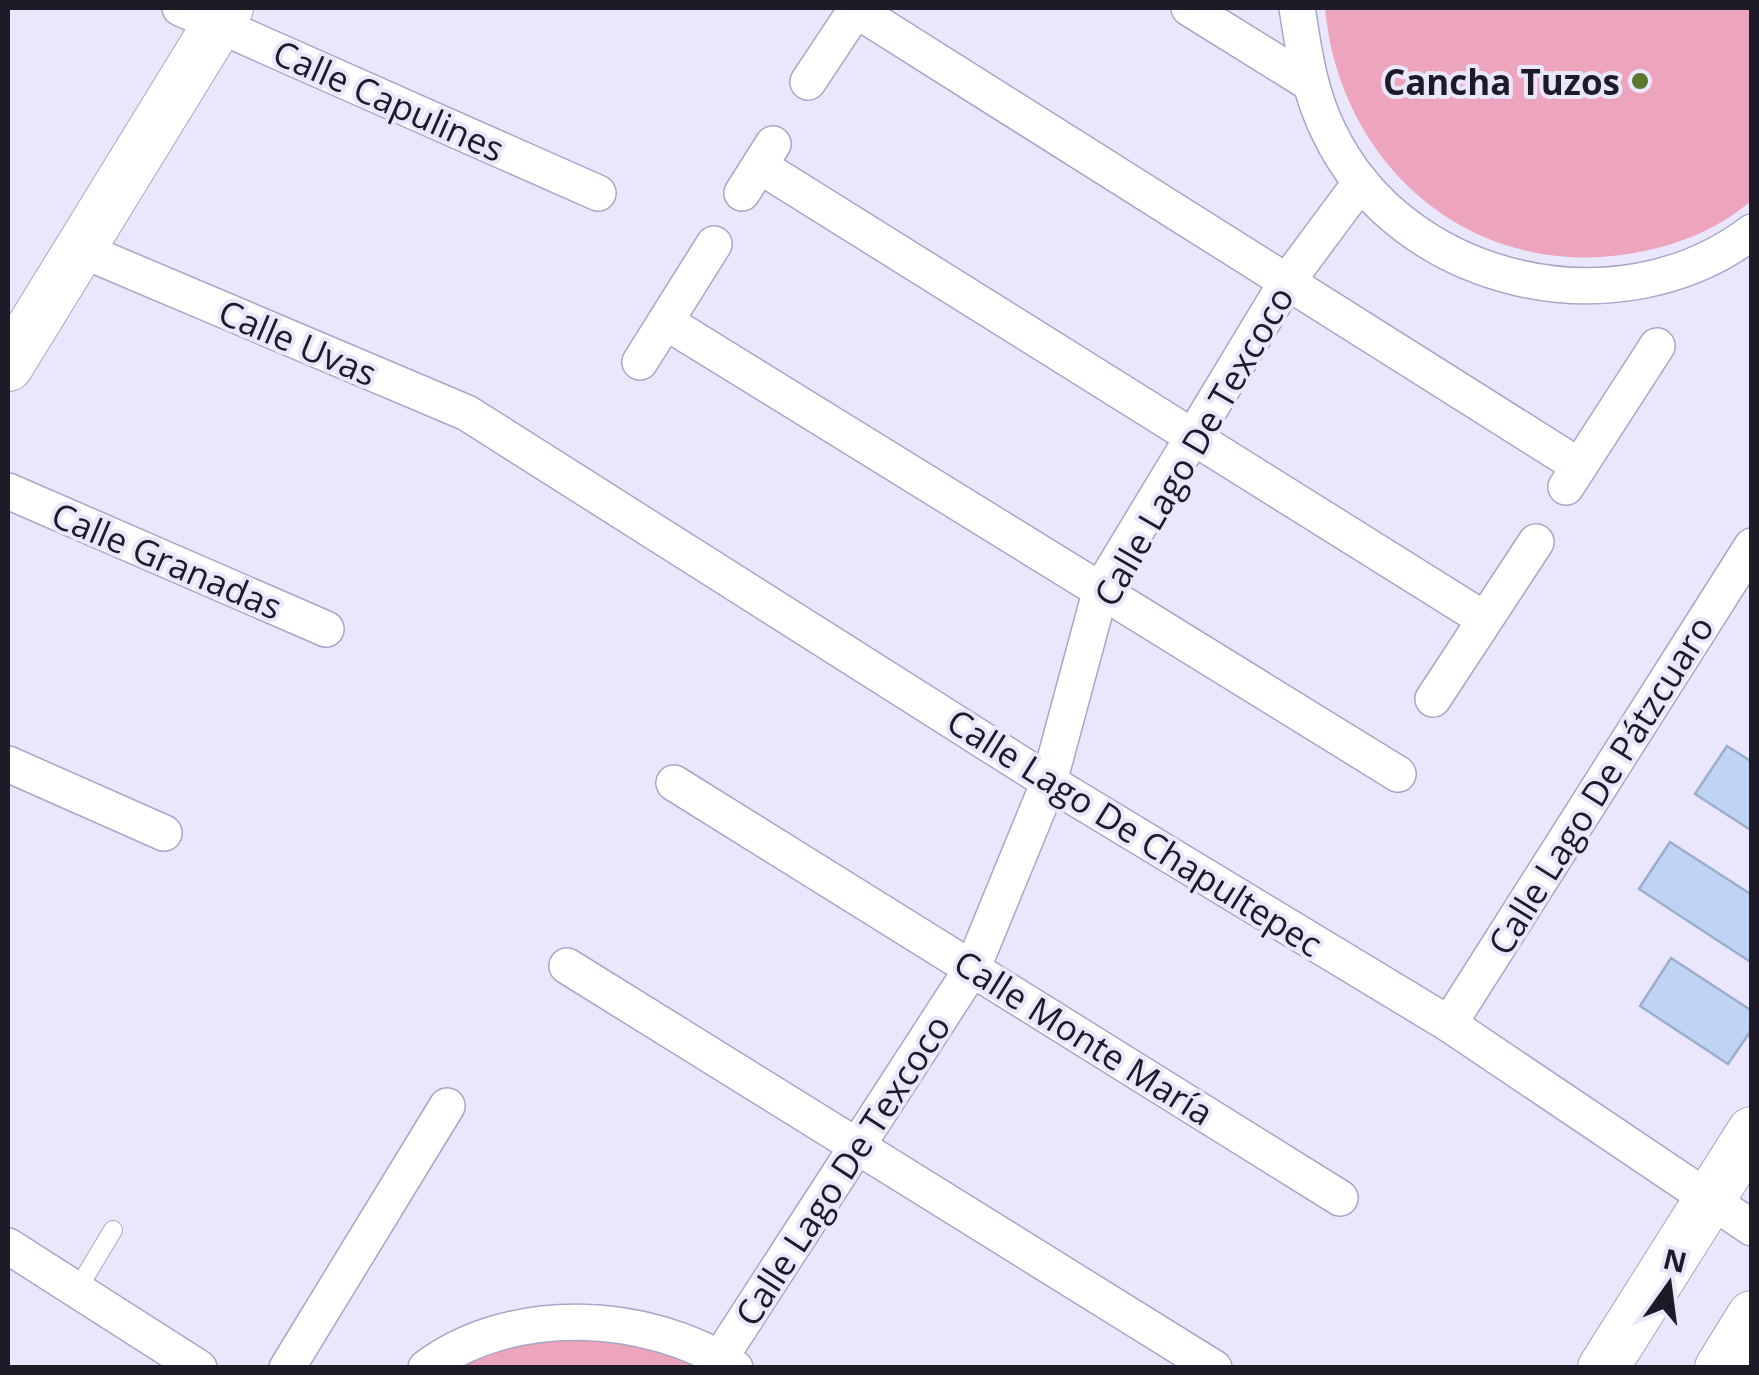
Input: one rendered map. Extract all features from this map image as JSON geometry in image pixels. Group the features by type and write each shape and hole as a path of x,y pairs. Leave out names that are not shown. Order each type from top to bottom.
{"street":[{"path":"1189,8 1308,82"},
{"path":"1297,8 1308,82 1330,134 1361,182 1410,229 1468,264 1534,284 1602,287 1669,275 1731,248 1752,232"},
{"path":"808,82 857,9 1286,284 1572,476 1657,346"},
{"path":"8,366 208,13"},
{"name":"Calle Capulines","path":"208,13 598,193"},
{"path":"758,168 1484,618"},
{"name":"Calle Lago De Texcoco","path":"727,1363 973,967 1048,782 1101,589 1286,284 1361,182"},
{"path":"640,362 714,244"},
{"name":"Calle Uvas","path":"77,248 466,413 516,442"},
{"path":"666,322 1398,774"},
{"name":"Calle Lago De Chapultepec","path":"516,442 1048,782 1449,1024 1752,1228"},
{"name":"Calle Granadas","path":"8,491 326,629"},
{"path":"1434,699 1536,542"},
{"name":"Calle Lago De Pátzcuaro","path":"1449,1024 1752,546"},
{"path":"8,764 164,833"},
{"name":"Calle Monte María","path":"674,783 1340,1198"},
{"path":"567,966 1214,1368"},
{"path":"287,1368 447,1106"},
{"path":"1603,1368 1752,1132"},
{"path":"8,1246 199,1368"},
{"path":"1720,1368 1752,1316"},
{"path":"426,1368 440,1357 508,1330 580,1321 652,1331 727,1363"}],"lane":[{"path":"77,1290 112,1230"}],"shaded area":[{"path":"1325,8 1751,8 1751,201 1693,236 1628,254 1570,257 1515,248 1466,228 1422,198 1385,161 1356,115 1335,64"},
{"path":"606,1332 717,1368 446,1368 488,1347"}],"building":[{"path":"1727,746 1752,762 1752,831 1695,794"},
{"path":"1670,842 1752,895 1752,963 1639,889"},
{"path":"1671,958 1752,1011 1752,1029 1728,1064 1640,1006"}],"place":[{"name":"Cancha Tuzos","path":"1640,81"}]}
